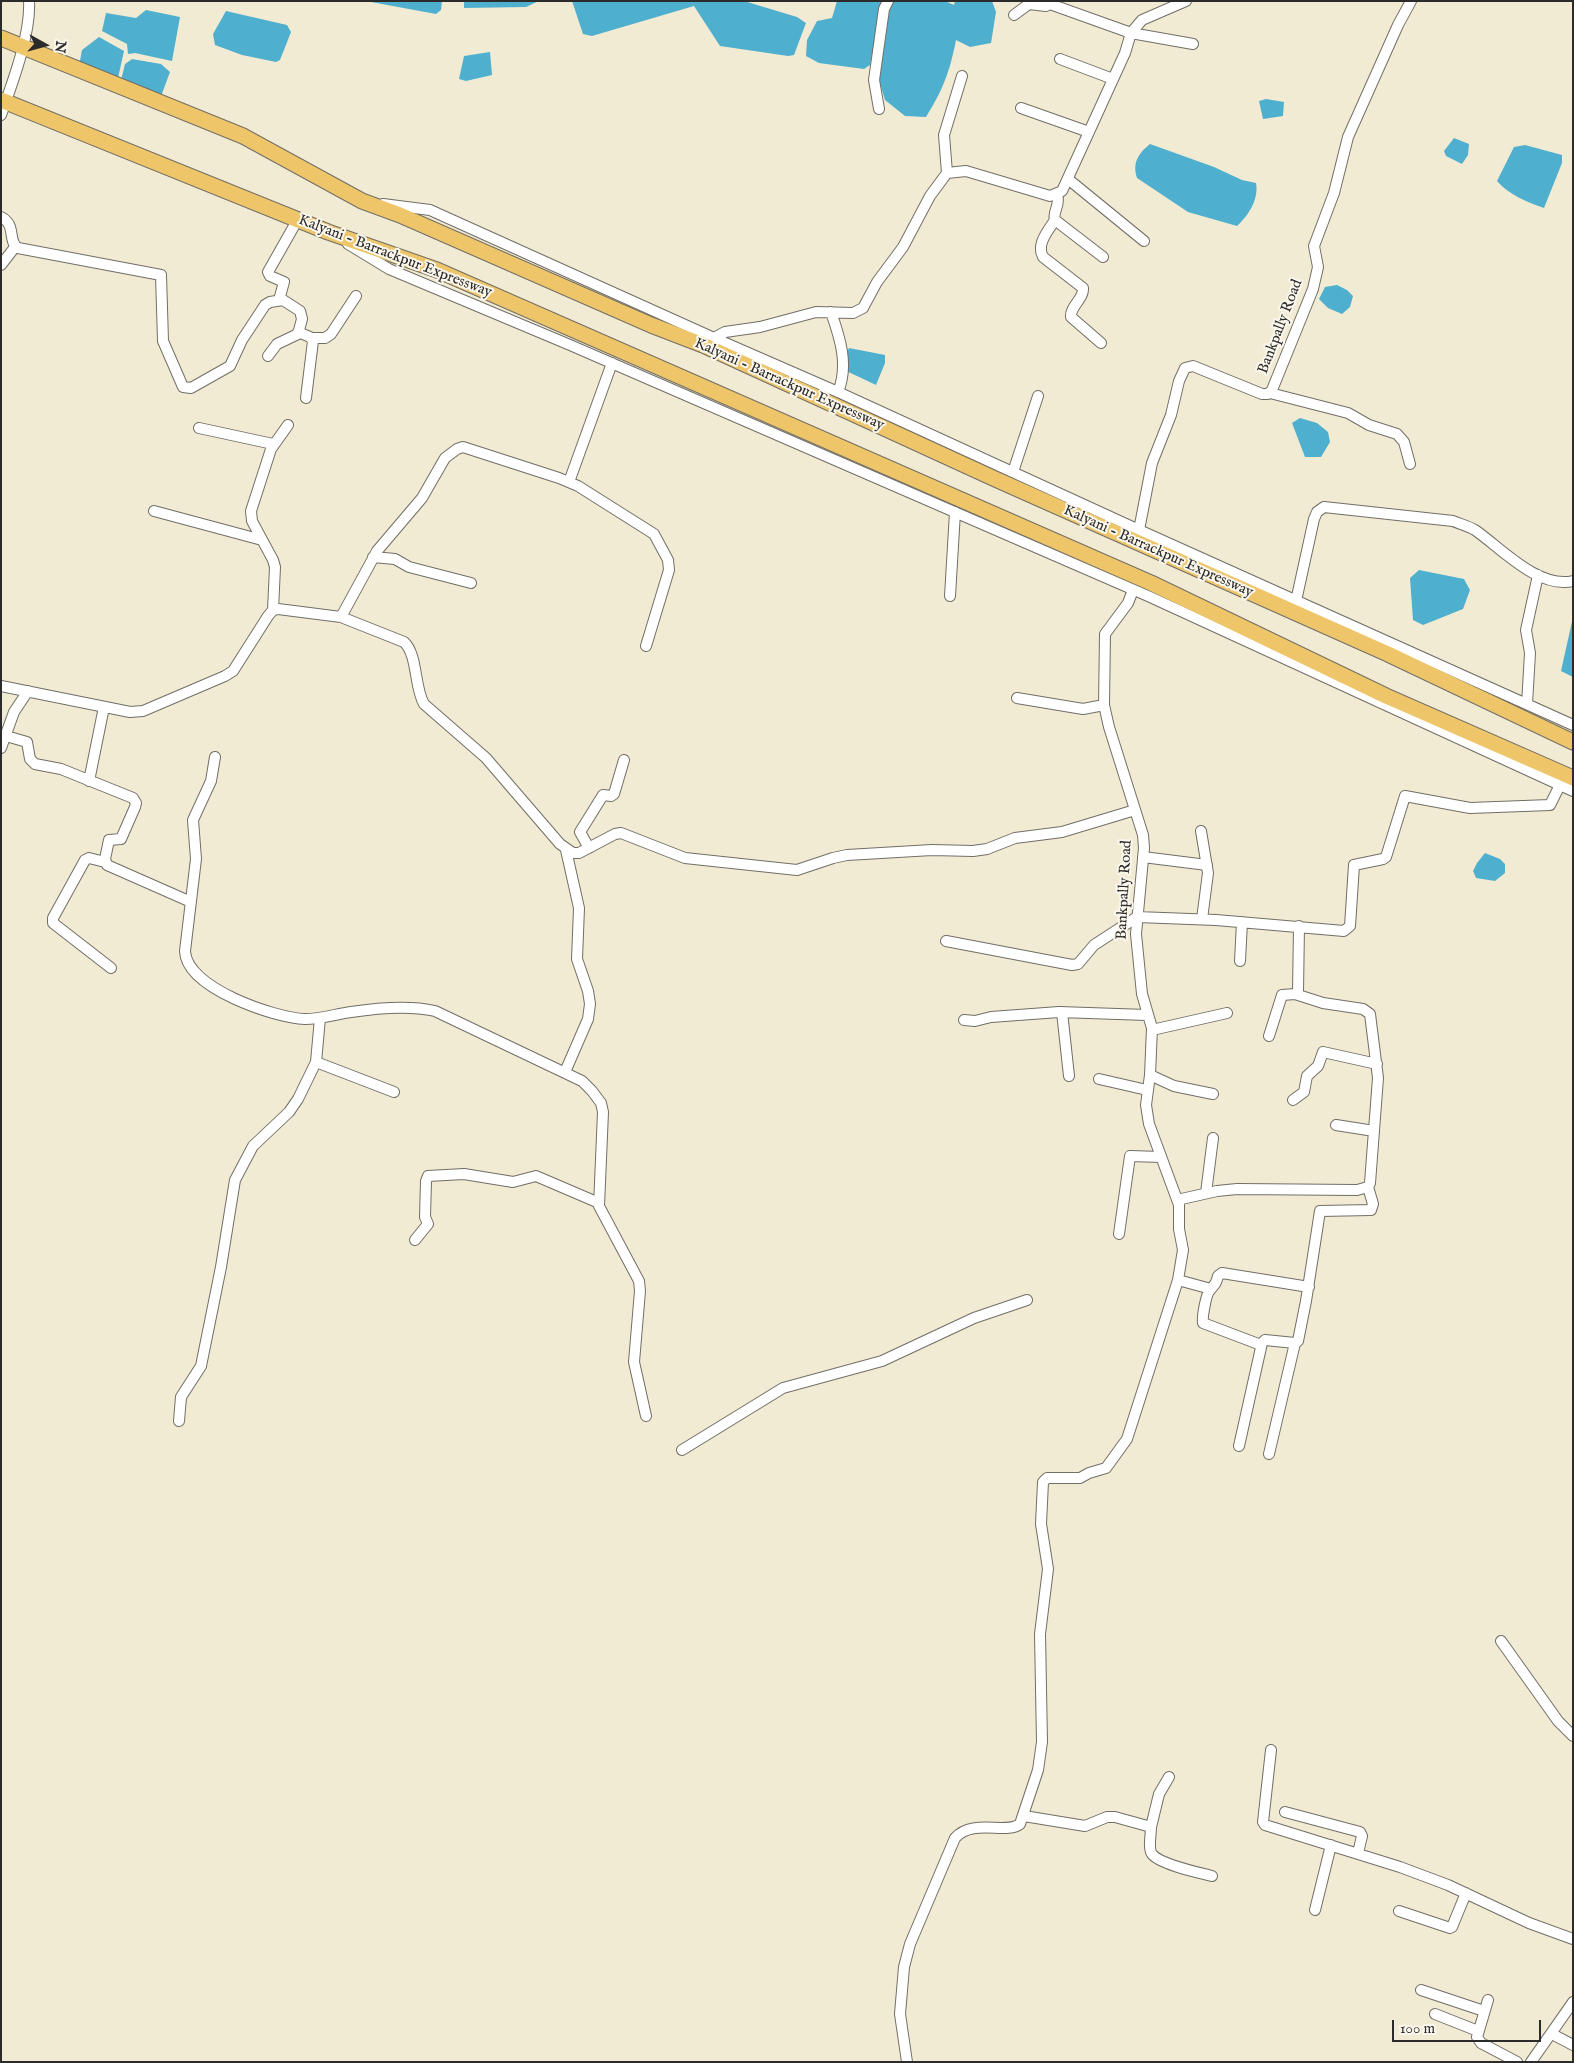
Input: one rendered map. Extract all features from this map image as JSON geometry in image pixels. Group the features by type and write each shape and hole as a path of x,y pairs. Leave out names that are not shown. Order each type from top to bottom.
{"highway":[{"name":"Kalyani - Barrackpur Expressway","path":"1,38 243,136 362,201 400,215 651,325 703,345 1171,559 1388,654 1573,742"},
{"name":"Kalyani - Barrackpur Expressway","path":"3,105 328,232 437,270 1151,583 1566,781"}],"street":[{"path":"3,105 23,46 29,1"},
{"path":"879,109 874,80 884,9 888,1"},
{"path":"947,173 966,171 1050,196 1062,191 1113,80 1131,34 1142,20 1186,1"},
{"name":"Bankpally Road","path":"1139,530 1152,463 1171,415 1179,381 1185,368 1193,366 1262,394 1270,393 1313,289 1318,267 1314,246 1334,193 1348,137 1398,25 1411,1"},
{"path":"1014,15 1029,3 1046,6 1050,4 1131,34 1192,44"},
{"path":"1060,59 1113,80"},
{"path":"714,338 725,332 760,327 816,312 853,313 863,308 877,282 902,247 930,196 947,173 944,135 962,76"},
{"path":"1021,108 1089,132"},
{"path":"1068,179 1144,241"},
{"path":"1057,194 1059,203 1054,216 1055,220 1041,243 1041,253 1043,257 1082,288 1083,293 1071,311 1071,317 1101,343"},
{"path":"362,201 430,210 838,392 1573,725"},
{"path":"1,217 10,225 15,246 1,265"},
{"path":"279,300 284,282 270,276 268,272 298,219"},
{"path":"1055,220 1103,257"},
{"path":"328,232 389,269 612,363 1133,590 1566,781 1573,791"},
{"path":"15,246 161,275 163,341 184,387 187,388 230,366 242,340 265,305 279,300 288,302 300,311 302,319 298,332 294,337 277,344 268,356"},
{"path":"298,332 312,338 325,338 331,334 356,296"},
{"path":"831,312 843,353 842,375 838,392"},
{"path":"306,398 312,338"},
{"path":"569,482 612,363"},
{"path":"1270,393 1348,413 1369,425 1397,434 1404,442 1410,464"},
{"path":"1013,472 1038,396"},
{"path":"1,686 130,712 143,711 225,676 237,667 273,610 275,567 252,521 250,511 273,444 288,425"},
{"path":"199,428 273,444"},
{"path":"341,617 373,557 422,498 445,458 457,448 470,448 569,482 648,529 660,543 668,560 667,579 646,646"},
{"path":"1296,601 1314,519 1317,512 1324,507 1453,521 1473,529 1538,575 1554,580 1573,580"},
{"path":"154,510 262,540"},
{"path":"950,596 955,512"},
{"path":"373,557 395,559 409,568 471,583"},
{"path":"1527,704 1530,649 1526,630 1538,575"},
{"name":"Bankpally Road","path":"1024,1816 1038,1770 1042,1742 1040,1634 1048,1569 1041,1524 1043,1482 1047,1478 1080,1478 1089,1472 1106,1468 1127,1439 1178,1280 1183,1250 1180,1234 1179,1205 1147,1114 1152,1030 1147,1015 1138,961 1137,917 1143,857 1143,835 1109,727 1104,704 1105,634 1128,603 1133,590"},
{"path":"273,610 278,609 341,617 404,642 410,649 420,695 424,704 486,758 566,850 573,853 579,853 615,834 621,834 685,858 797,870 847,855 922,850 980,850 1009,839 1068,830 1135,810"},
{"path":"1,748 14,712 28,691"},
{"path":"1017,698 1083,708 1104,704"},
{"path":"89,781 104,707"},
{"path":"6,736 27,742 30,759 36,764 60,770 133,798 136,804 120,839 109,840 105,862"},
{"path":"215,757 211,781 193,820 196,859 185,956 187,961 206,983 217,990 260,1009 298,1018 320,1018 380,1010 417,1008 435,1011 565,1072 588,1087 602,1107 599,1203 606,1222 639,1281 640,1291 634,1362 646,1416"},
{"path":"589,848 580,832 603,795 611,796 614,794 624,760"},
{"path":"946,941 1075,965 1094,945 1137,917 1202,919 1299,926 1344,932 1349,929 1354,865 1386,857 1405,796 1470,808 1550,805 1566,781"},
{"path":"1201,831 1208,878 1202,919"},
{"path":"565,1072 588,1019 590,1004 588,990 576,959 579,908 566,850"},
{"path":"1143,857 1207,865"},
{"path":"112,968 55,925 53,918 85,860 89,858 105,862 109,867 191,902"},
{"path":"1240,961 1242,922"},
{"path":"1295,994 1298,992 1299,926"},
{"path":"1269,1036 1282,995 1295,994 1318,1002 1368,1011 1372,1020 1378,1085 1370,1182 1368,1187 1373,1208 1368,1211 1320,1211 1298,1341 1295,1343 1269,1454"},
{"path":"964,1020 975,1021 991,1017 1062,1012 1147,1015"},
{"path":"1062,1012 1069,1076"},
{"path":"1152,1030 1227,1013"},
{"path":"180,1421 181,1397 201,1366 221,1267 235,1180 253,1146 292,1108 316,1062 320,1018"},
{"path":"1293,1100 1304,1092 1307,1076 1318,1066 1324,1052 1377,1064"},
{"path":"316,1062 394,1092"},
{"path":"1150,1075 1174,1086 1213,1094"},
{"path":"1099,1079 1147,1090"},
{"path":"1336,1125 1374,1131"},
{"path":"1206,1193 1214,1138"},
{"path":"1119,1234 1130,1156 1161,1156"},
{"path":"415,1240 428,1224 425,1217 426,1181 428,1176 464,1174 513,1182 536,1176 599,1203"},
{"path":"1177,1200 1206,1193 1237,1189 1357,1190 1368,1187"},
{"path":"1261,1345 1203,1323 1202,1317 1211,1289 1215,1286 1218,1276 1222,1273 1308,1287"},
{"path":"1178,1280 1211,1289"},
{"path":"682,1450 783,1388 882,1361 974,1318 1027,1300"},
{"path":"1239,1446 1261,1345 1265,1340 1295,1343"},
{"path":"1501,1641 1558,1721 1573,1736"},
{"path":"1271,1750 1263,1822 1269,1827 1400,1866 1466,1893 1529,1923 1573,1939"},
{"path":"1168,1777 1159,1794 1151,1827 1151,1852 1154,1856 1175,1866 1212,1876"},
{"path":"1285,1812 1360,1832 1362,1836 1358,1854"},
{"path":"907,2062 900,2014 904,1967 910,1944 955,1838 963,1831 995,1826 1012,1828 1020,1824 1024,1816 1085,1826 1107,1817 1115,1817 1151,1827"},
{"path":"1315,1910 1331,1845"},
{"path":"1399,1910 1450,1928 1466,1893"},
{"path":"1421,1990 1484,2011"},
{"path":"1488,2000 1477,2038 1482,2043 1517,2062"},
{"path":"1531,2062 1573,2002"},
{"path":"1435,2014 1478,2031"},
{"path":"1552,2034 1573,2045"}],"water":[{"path":"442,1 441,10 436,14 371,2"},
{"path":"464,1 539,1 526,7 464,8"},
{"path":"572,1 744,1 797,17 806,23 794,55 788,56 720,46 694,6 592,36 583,34"},
{"path":"837,1 883,1 870,65 864,69 819,63 806,56 807,40 817,21 832,18"},
{"path":"893,1 945,1 954,5 955,1 992,1 996,12 991,43 970,47 956,40 945,80 926,117 905,116 885,100 879,80 890,3"},
{"path":"146,10 180,17 172,61 135,53 128,54 127,44 102,31 106,13 136,18"},
{"path":"226,11 287,25 291,32 280,60 276,62 242,55 215,45 213,34"},
{"path":"99,37 124,51 118,78 79,66 82,50"},
{"path":"490,52 492,75 466,81 459,79 464,56"},
{"path":"132,59 161,64 170,72 160,99 118,92 125,64"},
{"path":"1266,99 1284,102 1283,116 1263,119 1259,101"},
{"path":"1454,138 1469,144 1468,155 1462,164 1446,156 1444,151"},
{"path":"1150,144 1214,167 1242,180 1256,183 1256,195 1245,217 1237,226 1188,212 1137,178 1136,163"},
{"path":"1525,145 1562,155 1562,163 1544,208 1525,201 1497,181 1514,147"},
{"path":"1337,285 1347,290 1353,296 1350,307 1342,314 1328,308 1319,299 1325,287"},
{"path":"849,348 885,355 885,363 876,385 840,368"},
{"path":"1300,418 1317,423 1328,432 1330,442 1321,457 1305,457 1292,423"},
{"path":"1419,570 1464,579 1470,590 1463,609 1423,625 1413,620 1410,578"},
{"path":"1573,617 1573,677 1561,671"},
{"path":"1485,853 1500,859 1505,864 1505,873 1495,881 1476,878 1473,871"}]}
